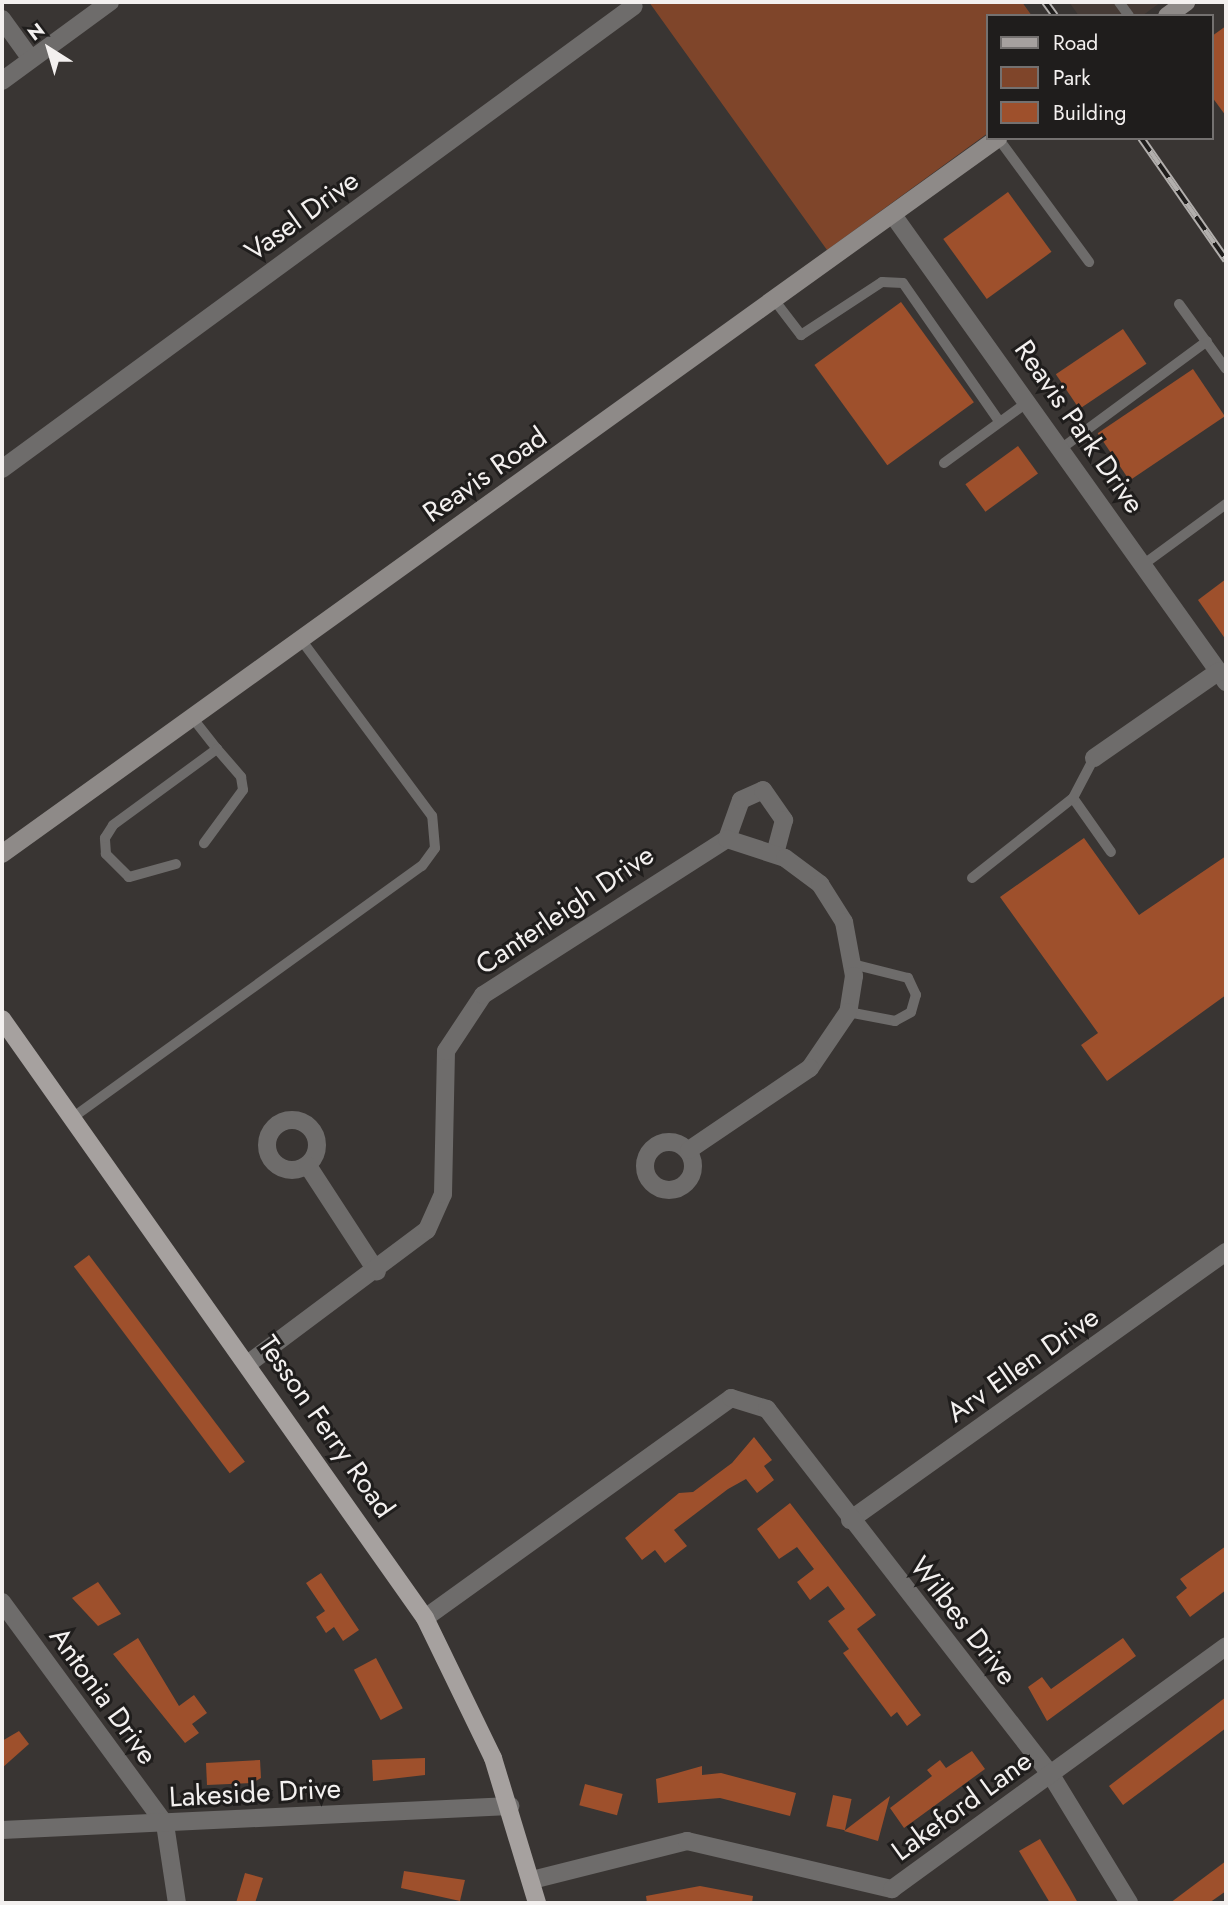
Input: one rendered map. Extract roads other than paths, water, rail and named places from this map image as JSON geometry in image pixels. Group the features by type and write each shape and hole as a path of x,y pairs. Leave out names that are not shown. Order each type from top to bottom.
{"main road":[{"name":"Tesson Ferry Road","path":"2,1019 249,1363 425,1618 474,1711 510,1806 537,1903"}],"street":[{"path":"2,81 110,2"},
{"path":"1170,14 1186,2"},
{"name":"Vasel Drive","path":"2,469 634,6"},
{"path":"2,19 31,59"},
{"name":"Reavis Road","path":"2,854 300,638 775,302 995,140"},
{"name":"Reavis Park Drive","path":"893,215 1029,401 1223,676 1094,758"},
{"path":"689,1150 810,1068 848,1012 852,964 844,922 820,884 775,855 723,839 741,800 763,790 784,820 775,855"},
{"name":"Canterleigh Drive","path":"249,1363 377,1272 427,1230 443,1194 446,1051 483,995 723,839"},
{"path":"308,1166 377,1272"},
{"name":"Arv Ellen Drive","path":"850,1520 1226,1252"},
{"name":"Wilbes Drive","path":"425,1618 731,1398 767,1409 850,1520 1051,1775 1129,1903"},
{"name":"Antonia Drive","path":"2,1602 165,1824 177,1903"},
{"name":"Lakeford Lane","path":"532,1880 687,1842 895,1896 1051,1775 1226,1646"},
{"name":"Lakeside Drive","path":"2,1830 510,1806"}],"lane":[{"path":"999,140 1089,262"},
{"path":"775,302 801,335 882,282 903,283 999,421"},
{"path":"1179,304 1226,369"},
{"path":"1062,448 1207,341"},
{"path":"944,463 1029,401"},
{"path":"1144,564 1226,504"},
{"path":"72,1118 422,866 435,848 432,816 300,638"},
{"path":"191,716 240,777 243,790 204,843"},
{"path":"176,864 129,877 106,854 105,838 113,825 217,750"},
{"path":"972,878 1073,798 1094,758"},
{"path":"1073,798 1111,852"},
{"path":"848,1012 895,1021 911,1012 916,995 908,978 852,964"}],"railway":[{"path":"1045,2 1054,14"},
{"path":"1142,140 1226,260"}]}
